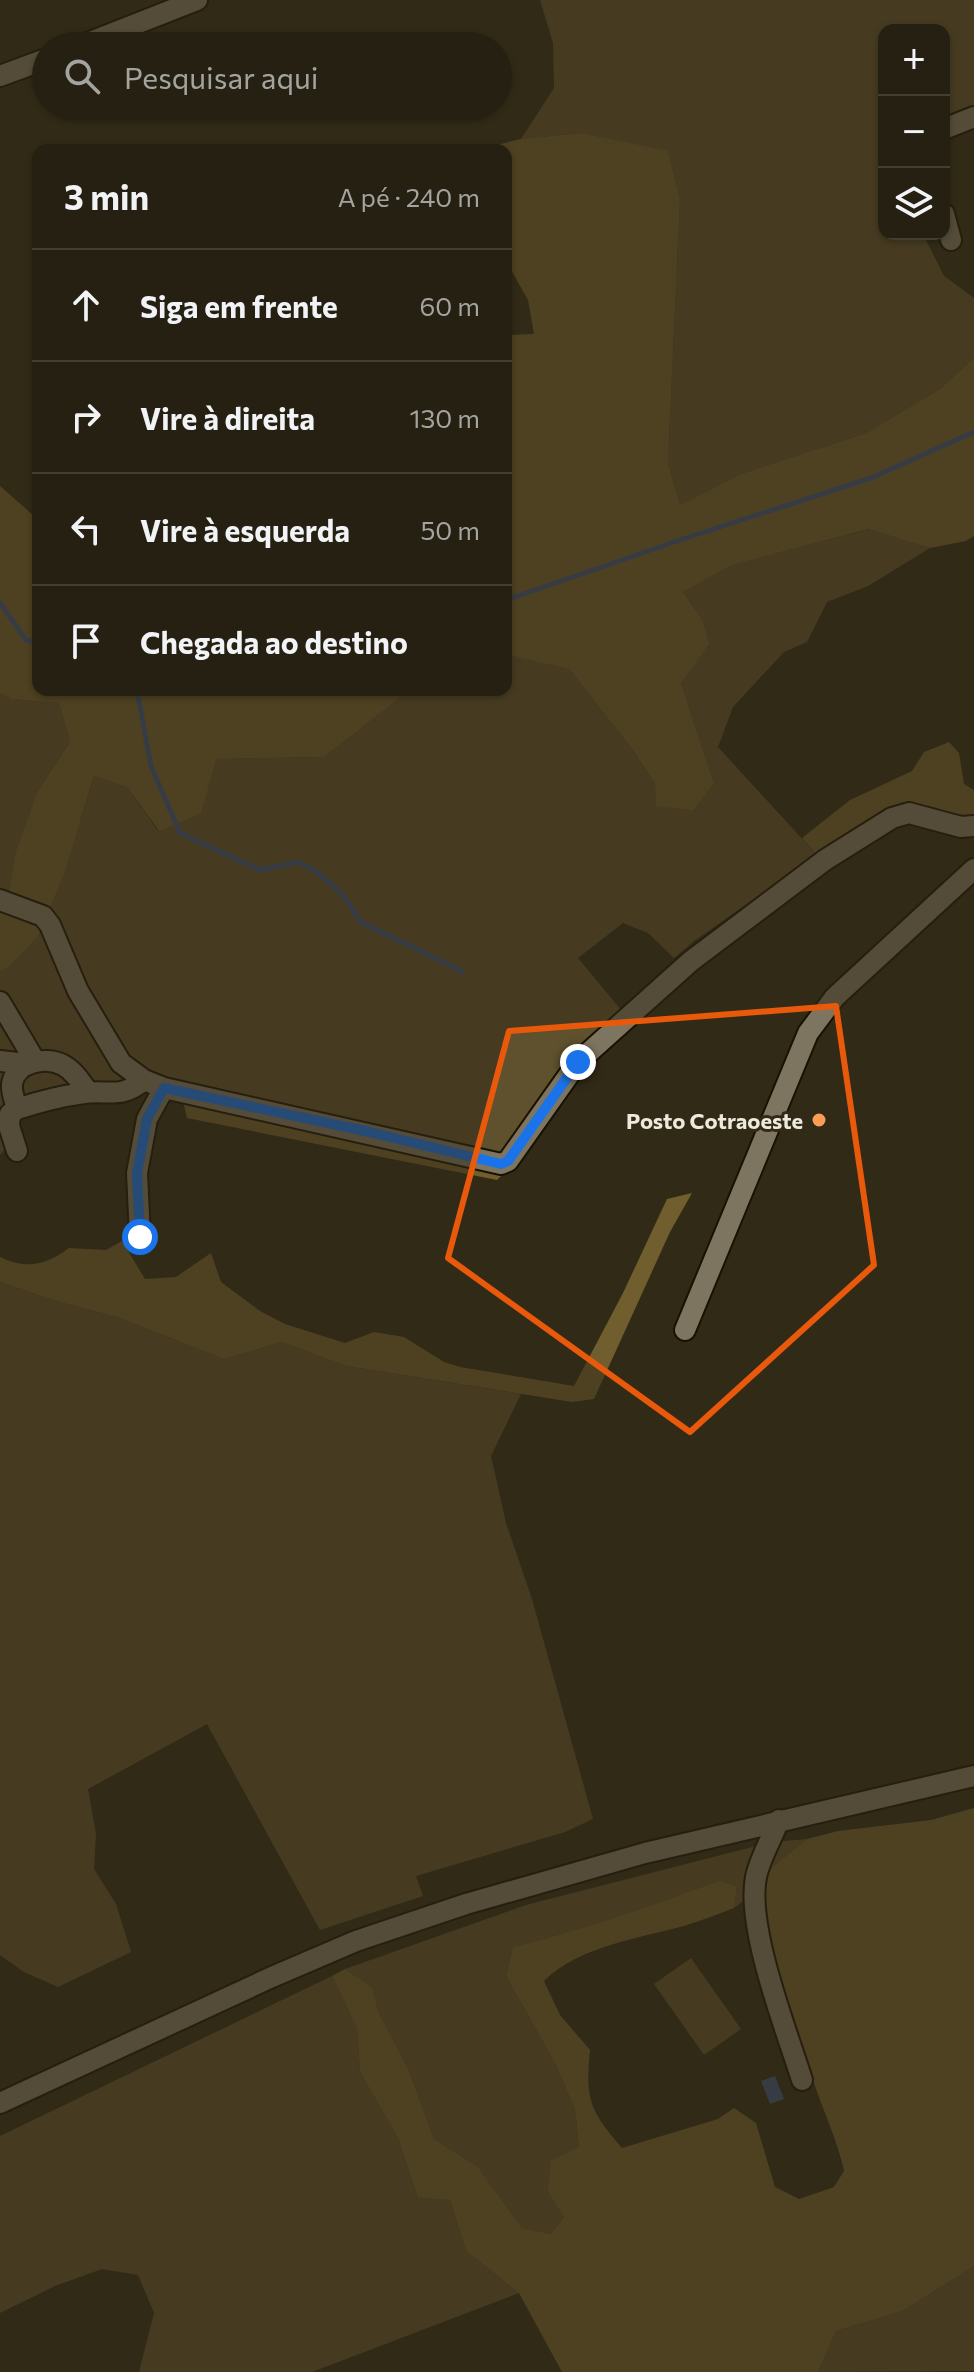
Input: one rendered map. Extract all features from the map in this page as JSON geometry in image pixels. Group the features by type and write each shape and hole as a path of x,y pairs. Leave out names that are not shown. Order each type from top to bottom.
{"street":[{"path":"107,32 153,8 197,0"},
{"path":"0,76 32,64"},
{"path":"950,127 974,117"},
{"path":"0,900 43,916 50,925 78,991 121,1063 144,1080 164,1088 501,1164 508,1161 578,1062 691,961 825,860 892,818 909,813 961,827 974,826"},
{"path":"685,1330 808,1033 835,997 974,869"},
{"path":"0,1002 31,1062"},
{"path":"0,1061 59,1063 72,1071 88,1092"},
{"path":"17,1109 11,1087 14,1076 31,1062"},
{"path":"17,1151 9,1126 10,1114 17,1109 88,1092 121,1093 132,1090 144,1080"},
{"path":"140,1237 137,1173 147,1119 164,1088"},
{"path":"0,2103 356,1941 466,1904 645,1853 779,1820 971,1783"},
{"path":"779,1820 756,1877 756,1907 760,1942 802,2080"}],"highlighted area":[{"path":"836,1006 874,1265 690,1432 448,1258 509,1031"}],"shaded area":[{"path":"540,0 974,0 974,107 950,116 950,24 878,24 878,240 926,240 944,276 974,298 974,358 940,389 866,433 741,474 680,505 668,463 680,199 668,152 581,133 521,139 554,88 553,43"},
{"path":"581,133 668,151 680,199 668,463 680,505 741,474 866,433 940,389 974,358 974,536 966,541 930,548 869,529 731,565 683,592 702,619 709,644 681,683 714,783 693,810 656,806 655,784 633,750 569,669 512,655 512,335 534,334 528,300 512,272 512,144 500,144"},
{"path":"0,486 32,514 32,696 402,696 324,757 216,759 201,814 159,831 128,788 94,776 65,871 38,936 9,966 0,971 0,906 7,907 16,852 38,791 70,742 59,703 11,699 0,693"},
{"path":"870,529 930,548 868,586 827,602 807,642 784,652 733,707 718,747 817,855 674,958 648,933 623,923 578,958 622,1011 508,1169 139,1088 16,1105 10,1144 0,1155 0,971 16,959 45,912 70,852 94,776 128,788 158,831 201,814 215,759 324,757 402,696 512,696 512,654 569,669 633,750 655,784 656,805 714,783 681,683 702,619 683,592 730,565"},
{"path":"0,693 11,699 59,703 70,742 38,791 6,908 0,906"},
{"path":"949,742 959,753 964,784 974,790 974,820 904,808 817,855 802,838 850,800 912,771 924,752"},
{"path":"191,1102 508,1169 497,1180 187,1118 184,1105"},
{"path":"692,1193 670,1232 594,1399 572,1402 346,1366 282,1342 224,1359 120,1318 0,1282 0,1257 36,1264 69,1248 106,1250 122,1241 145,1279 176,1277 211,1253 221,1282 260,1311 285,1324 345,1343 374,1332 404,1337 444,1362 460,1367 574,1386 623,1293 667,1199"},
{"path":"0,1282 120,1318 224,1359 282,1342 346,1366 521,1394 491,1456 506,1523 532,1599 593,1819 565,1832 416,1876 423,1896 320,1930 207,1724 88,1789 96,1834 94,1869 116,1904 131,1952 58,1987 24,1972 0,1955"},
{"path":"974,1808 974,2266 903,2311 836,2331 818,2372 562,2372 519,2293 466,2251 450,2200 418,2198 398,2138 360,2072 357,2028 332,1976 345,1969 372,1987 379,2013 408,2068 434,2139 478,2167 522,2228 551,2234 564,2217 548,2192 551,2161 579,2147 575,2110 557,2067 506,1976 513,1947 618,1917 720,1880 737,1886 734,1908 687,1925 592,1951 558,1969 544,1981 560,2015 590,2050 588,2081 592,2104 622,2148 718,2119 734,2108 756,2123 775,2187 799,2199 834,2187 844,2171 790,2007 757,1891 770,1869 807,1839 838,1831 931,1820"},
{"path":"807,1839 770,1869 757,1891 734,1908 737,1886 720,1880 618,1917 513,1947 506,1976 557,2067 575,2110 579,2148 548,2192 564,2217 551,2234 522,2228 478,2167 434,2139 408,2068 379,2013 372,1987 345,1969 526,1905 772,1842"},
{"path":"691,1958 741,2029 704,2055 654,1984"},
{"path":"332,1976 357,2028 360,2072 398,2138 418,2198 450,2200 466,2251 519,2293 312,2372 139,2372 154,2313 138,2275 102,2269 55,2286 0,2313 0,2136"},
{"path":"974,2266 974,2371 818,2372 836,2331 903,2311"}],"water":[{"path":"775,2076 784,2099 770,2104 761,2081"}],"waterway":[{"path":"512,598 871,478 974,432"},
{"path":"0,603 26,640 32,642"},
{"path":"138,696 151,766 180,833 260,870 299,862 317,872 342,894 361,922 463,972"}],"place":[{"name":"Posto Cotraoeste","path":"819,1120"}],"route":[{"path":"140,1237 137,1173 147,1119 164,1088 501,1164 508,1161 578,1062"}]}
